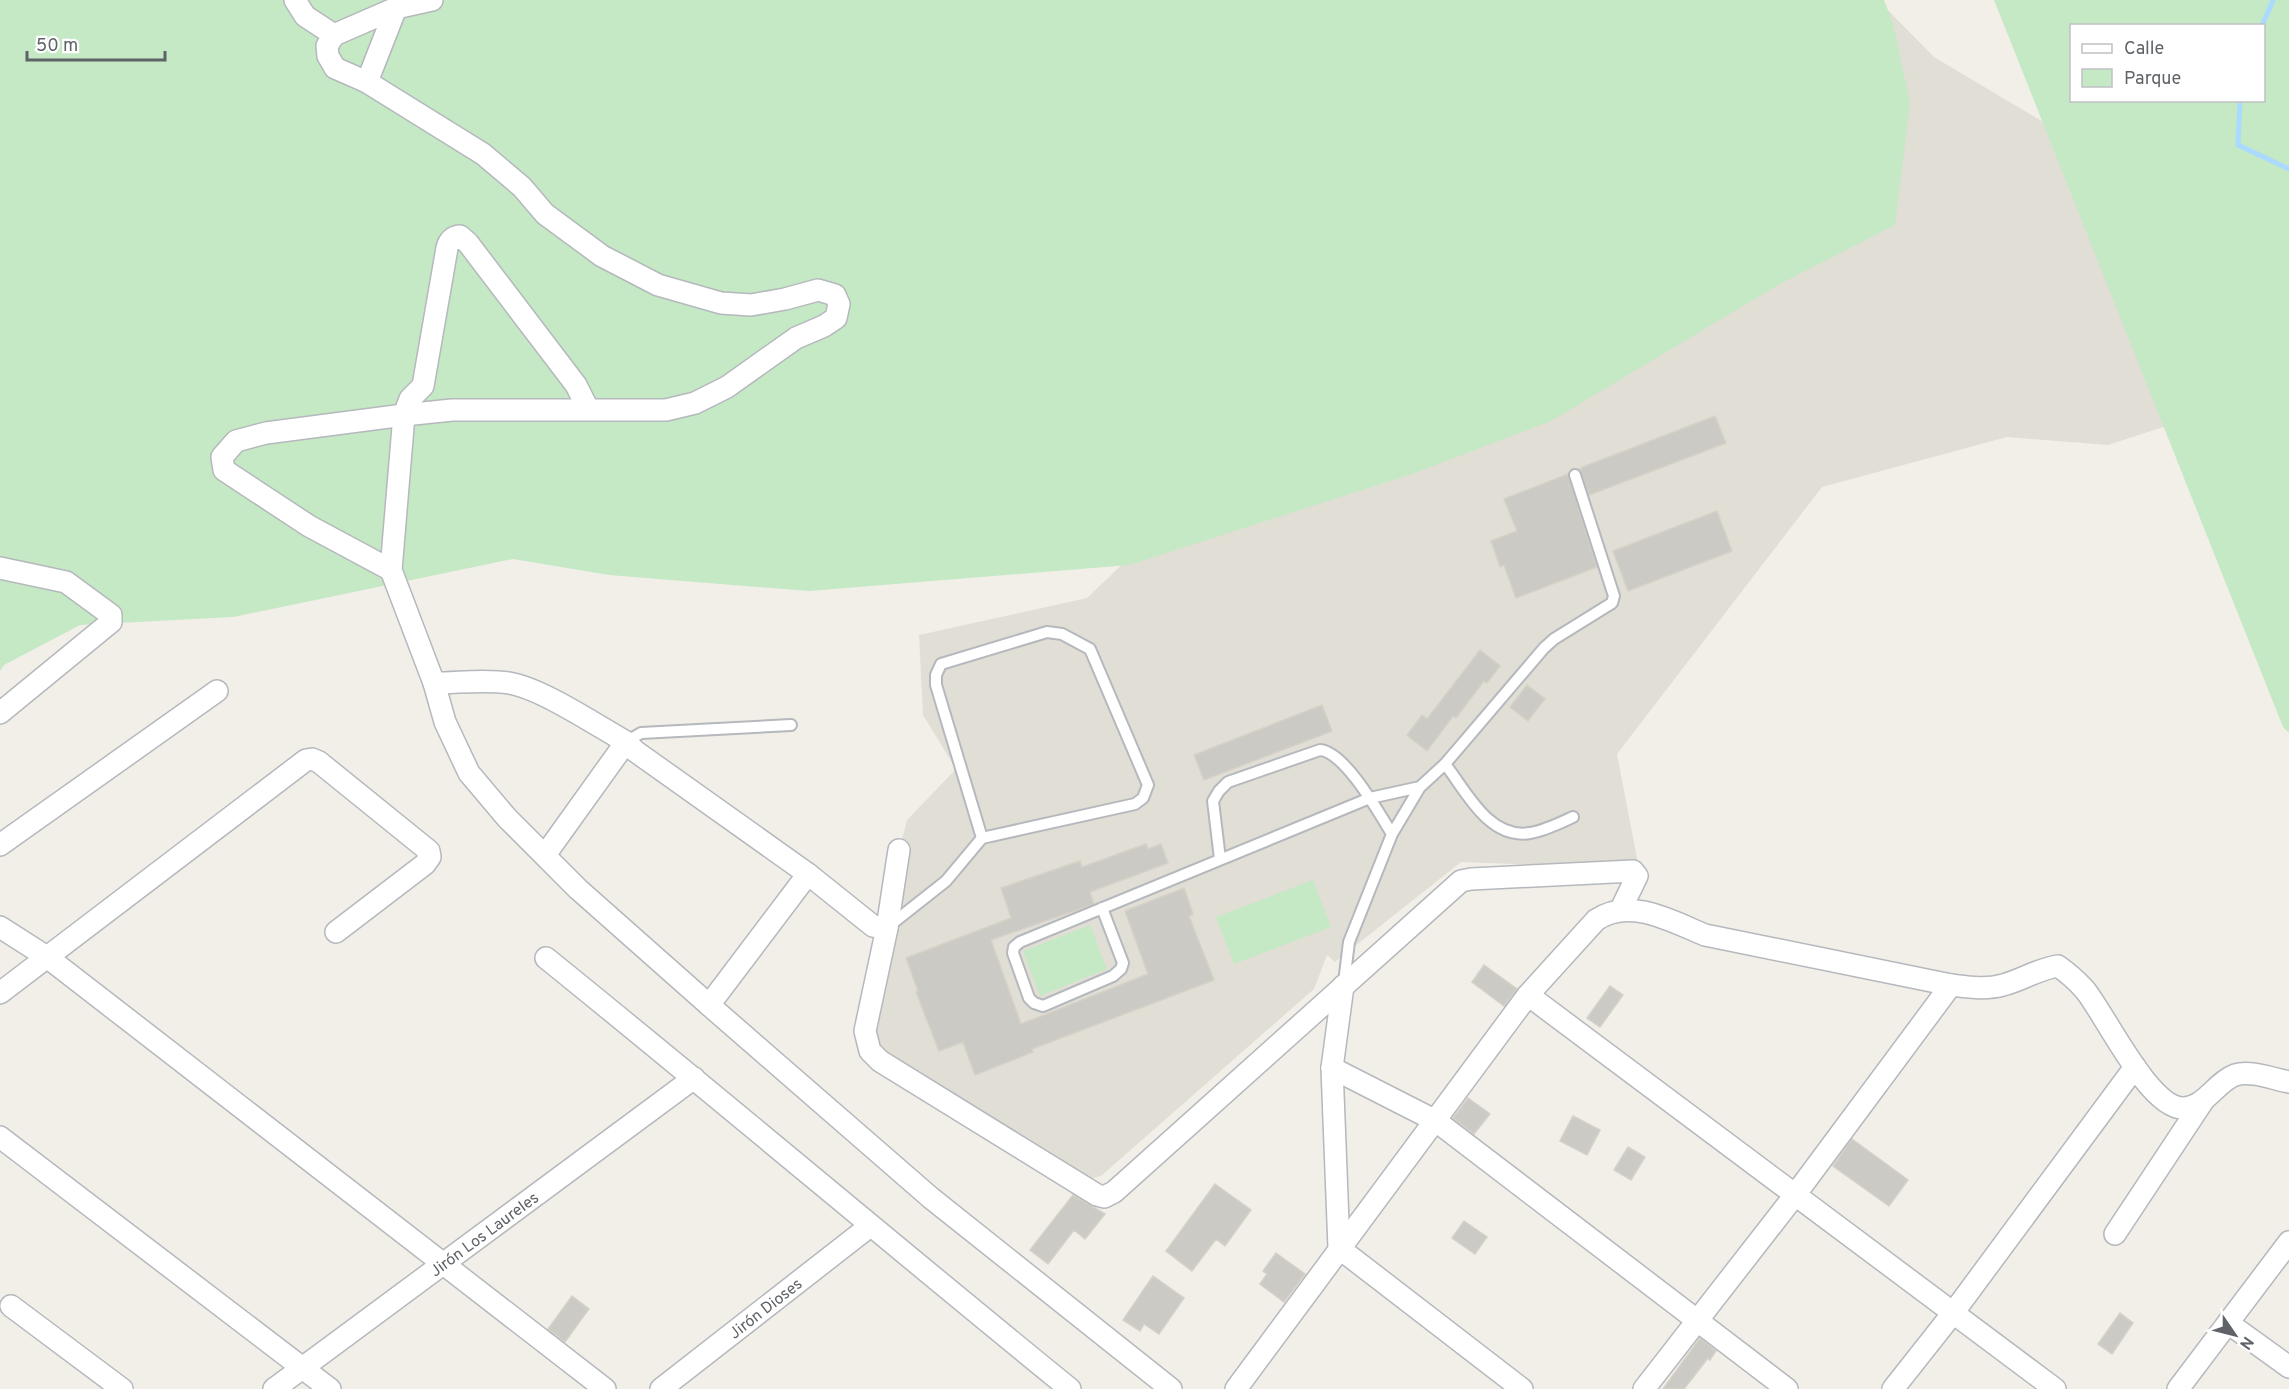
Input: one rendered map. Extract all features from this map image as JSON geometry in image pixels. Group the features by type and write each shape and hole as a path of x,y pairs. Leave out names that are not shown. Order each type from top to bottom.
{"street":[{"path":"295,0 305,16 334,35"},
{"path":"392,570 309,526 224,470 222,458 236,441 266,433 404,415 452,410 666,410 695,403 727,387 796,338 836,318 839,304 835,295 818,290 751,305 721,303 658,285 602,256 545,214 522,187 483,154 367,82 335,68 328,56 327,46 334,35 414,3"},
{"path":"367,82 414,3"},
{"path":"588,409 576,385 468,243 460,236 454,236 447,248 423,386 410,399 404,415 392,570 434,683 445,722 469,773 507,818 578,889 709,1005 931,1198 1171,1389"},
{"path":"423,386 452,410"},
{"path":"0,712 111,622 112,618 66,582 5,574"},
{"path":"434,683 508,683 526,688 626,742 635,751 808,874 873,926 887,928"},
{"path":"0,845 217,691"},
{"path":"545,855 626,742"},
{"path":"0,993 306,760 319,762 429,851 430,857 425,864 336,932"},
{"path":"899,850 887,928 865,1031 870,1051 880,1061 1087,1189 1104,1197 1114,1192 1461,881 1633,871 1637,876 1621,909"},
{"path":"709,1005 808,874"},
{"path":"1236,1389 1528,996 1596,920 1606,913 1621,909 1637,910 1667,919 1705,935 1951,985 1983,988 2002,986 2043,969 2058,966 2071,975 2086,991 2145,1082 2171,1105 2183,1108 2203,1101"},
{"path":"0,927 47,957 605,1389"},
{"path":"546,958 1070,1389"},
{"path":"1644,1389 1795,1195 1951,985"},
{"path":"1339,1248 1332,1068 1343,986"},
{"path":"1528,996 2055,1389"},
{"path":"1893,1389 1953,1313 2135,1066"},
{"path":"1332,1068 1436,1121 1787,1389"},
{"path":"2115,1234 2203,1101 2234,1075 2246,1073 2289,1082"},
{"name":"Jirón Los Laureles","path":"274,1389 694,1078"},
{"path":"0,1137 330,1389"},
{"name":"Jirón Dioses","path":"661,1389 870,1226"},
{"path":"2178,1389 2289,1242"},
{"path":"1339,1248 1522,1389"},
{"path":"12,1306 122,1389"},
{"path":"2228,1323 2289,1367"}],"lane":[{"path":"1343,986 1349,942 1392,834 1420,787 1445,764 1544,648 1554,639 1612,603 1614,596 1575,475"},
{"path":"887,928 946,881 982,838 1135,804 1143,798 1148,785 1090,649 1062,634 1047,632 941,664 936,675 936,684 982,838"},
{"path":"626,742 641,733 791,725"},
{"path":"1220,859 1213,801 1219,790 1228,782 1320,750 1328,751 1337,757 1371,798 1392,834"},
{"path":"1445,764 1491,824 1512,833 1530,833 1574,817"},
{"path":"1102,908 1123,963 1121,969 1113,976 1043,1005 1034,1003 1029,998 1013,953 1014,947 1020,942 1220,859 1371,798 1420,787"}],"shaded area":[{"path":"1878,0 1934,57 2104,158 2191,418 2108,445 2007,437 1822,487 1617,754 1639,869 1461,862 1335,962 1327,955 1314,989 1101,1176 1074,1183 867,1043 856,1019 907,820 956,769 923,715 919,635 1087,598 1258,435"}],"green space":[{"path":"0,0 1884,0 1893,23 1910,103 1895,225 1778,285 1551,421 1415,473 1129,565 809,591 609,575 513,559 233,617 80,625 4,665 0,671"},
{"path":"1994,0 2289,0 2289,733 2283,727"},
{"path":"1313,880 1331,927 1234,964 1216,917"},
{"path":"1090,925 1107,969 1040,996 1023,951"}],"building":[{"path":"1715,416 1726,443 1589,495 1580,469 1583,467"},
{"path":"1568,474 1597,567 1516,598 1504,565 1500,567 1491,541 1517,531 1504,499"},
{"path":"1717,511 1732,551 1628,591 1613,551"},
{"path":"1480,650 1500,666 1487,683 1484,681 1456,718 1453,716 1427,751 1407,735 1422,715 1427,719"},
{"path":"1527,685 1545,699 1528,721 1510,707"},
{"path":"1322,705 1332,731 1204,780 1194,755"},
{"path":"1146,844 1148,849 1161,844 1168,863 1090,892 1094,904 991,940 1021,1024 1148,974 1125,911 1184,888 1193,914 1189,916 1214,980 1032,1049 1033,1052 975,1075 963,1042 939,1051 916,992 918,991 906,958 1011,918 1001,888 1080,861 1082,867"},
{"path":"1484,965 1517,989 1504,1006 1472,982"},
{"path":"1610,986 1623,995 1600,1027 1587,1018"},
{"path":"1468,1098 1490,1114 1474,1134 1453,1118"},
{"path":"1573,1116 1600,1130 1587,1155 1560,1141"},
{"path":"1852,1139 1908,1180 1889,1206 1833,1166"},
{"path":"1628,1147 1645,1157 1631,1180 1614,1170"},
{"path":"1215,1184 1251,1210 1225,1246 1216,1239 1192,1271 1166,1251"},
{"path":"1073,1195 1105,1214 1085,1239 1074,1230 1048,1264 1030,1250"},
{"path":"1464,1221 1487,1237 1475,1254 1452,1238"},
{"path":"1276,1253 1305,1274 1284,1302 1260,1284 1267,1274 1263,1271"},
{"path":"1153,1276 1184,1298 1159,1334 1144,1324 1140,1331 1123,1320"},
{"path":"572,1296 589,1309 565,1342 548,1329"},
{"path":"2120,1313 2133,1323 2112,1354 2098,1344"},
{"path":"1700,1338 1716,1351 1710,1360 1708,1358 1684,1389 1663,1389"}],"waterway":[{"path":"2263,24 2273,0"},
{"path":"2240,102 2238,145 2289,169"}]}
